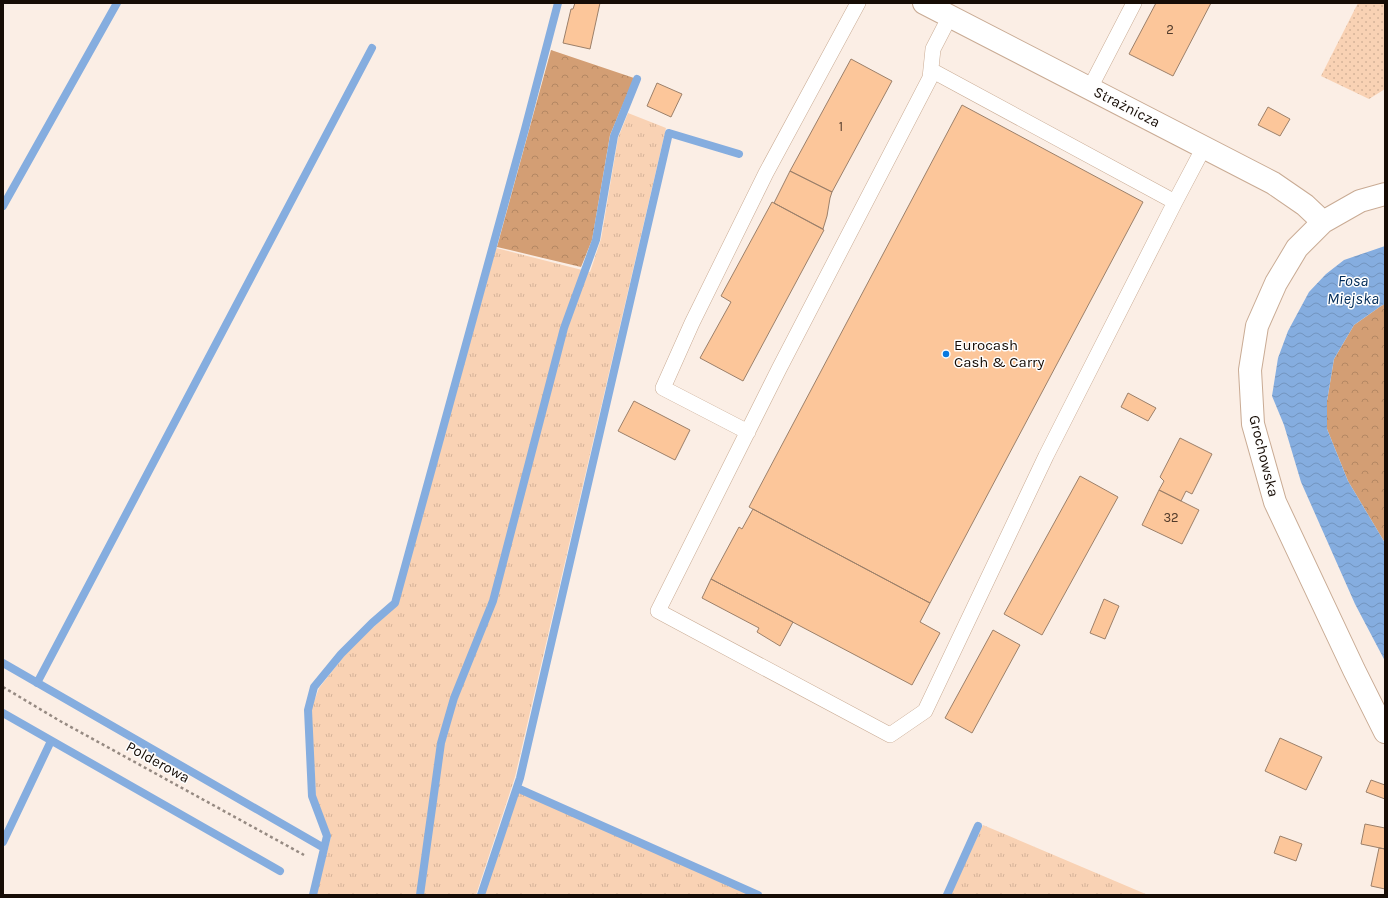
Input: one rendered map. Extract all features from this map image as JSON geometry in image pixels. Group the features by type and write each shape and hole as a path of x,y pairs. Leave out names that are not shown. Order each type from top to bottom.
{"street":[{"name":"Strażnicza","path":"924,3 1273,183 1305,205 1323,222"},
{"name":"Grochowska","path":"1385,194 1360,201 1323,222 1297,248 1276,283 1257,326 1250,370 1253,424 1275,502 1354,670 1385,732"}],"lane":[{"path":"748,432 663,388 692,322 763,180 858,3"},
{"path":"1090,88 1134,3"},
{"path":"950,16 933,49 930,78 782,362 658,610 890,735 925,711 1046,456 1204,147"},
{"path":"931,70 1175,202"}],"path":[{"name":"Polderowa","path":"3,687 60,721 304,855"}],"green space":[{"path":"1358,3 1385,3 1385,89 1369,99 1321,76"},
{"path":"551,50 634,78 610,135 592,240 581,267 497,247"},
{"path":"628,113 666,128 515,777 476,895 316,895 331,837 316,797 311,710 319,688 348,651 398,604 496,248 590,272 601,239 618,138"},
{"path":"1385,304 1385,543 1348,481 1327,429 1327,401 1334,359 1354,325"},
{"path":"518,791 753,895 484,895"},
{"path":"983,825 1148,895 950,895"}],"water":[{"name":"Fosa Miejska","path":"1385,246 1385,304 1354,325 1334,359 1327,401 1327,429 1348,481 1385,543 1385,661 1355,604 1301,482 1284,425 1272,396 1278,358 1288,331 1309,292 1326,274 1344,260"}],"building":[{"path":"575,3 600,3 590,49 563,43 571,9 573,9"},
{"path":"1156,3 1211,3 1173,76 1129,54"},
{"path":"851,59 892,81 832,192 790,171"},
{"path":"657,83 682,94 671,117 647,106"},
{"name":"Eurocash Cash & Carry","path":"962,105 1143,202 930,603 749,507"},
{"path":"1268,107 1290,119 1280,136 1258,125"},
{"path":"790,171 832,192 823,229 774,203"},
{"path":"772,202 824,230 743,381 700,358 731,302 721,296"},
{"path":"1128,393 1156,408 1148,421 1121,407"},
{"path":"634,401 690,430 675,460 618,431"},
{"path":"1180,438 1212,454 1192,494 1186,491 1181,501 1159,490 1164,481 1160,477"},
{"path":"1080,476 1118,497 1042,635 1004,614"},
{"path":"1159,490 1199,510 1182,544 1142,525"},
{"path":"753,509 930,603 920,622 940,633 912,685 711,579 739,527 742,529"},
{"path":"711,579 793,622 780,646 757,632 759,628 702,598"},
{"path":"1104,599 1119,606 1105,639 1090,633"},
{"path":"993,630 1020,645 972,733 945,718"},
{"path":"1280,738 1322,757 1306,790 1265,771"},
{"path":"1371,780 1385,785 1385,799 1366,792"},
{"path":"1365,824 1385,828 1385,849 1361,844"},
{"path":"1280,836 1302,844 1296,861 1274,853"},
{"path":"1379,848 1385,849 1385,889 1371,886"}],"waterway":[{"path":"3,206 117,3"},
{"path":"313,895 327,836 312,796 308,710 314,687 341,654 372,623 395,603 558,3"},
{"path":"37,683 372,48"},
{"path":"420,895 441,743 454,698 493,601 564,328 596,240 614,136 637,79"},
{"path":"481,895 520,778 669,133 739,154"},
{"path":"3,663 324,848"},
{"path":"3,713 280,871"},
{"path":"3,842 51,741"},
{"path":"517,788 758,895"},
{"path":"947,895 978,826"}],"place":[{"name":"Eurocash Cash & Carry","path":"946,354"}]}
